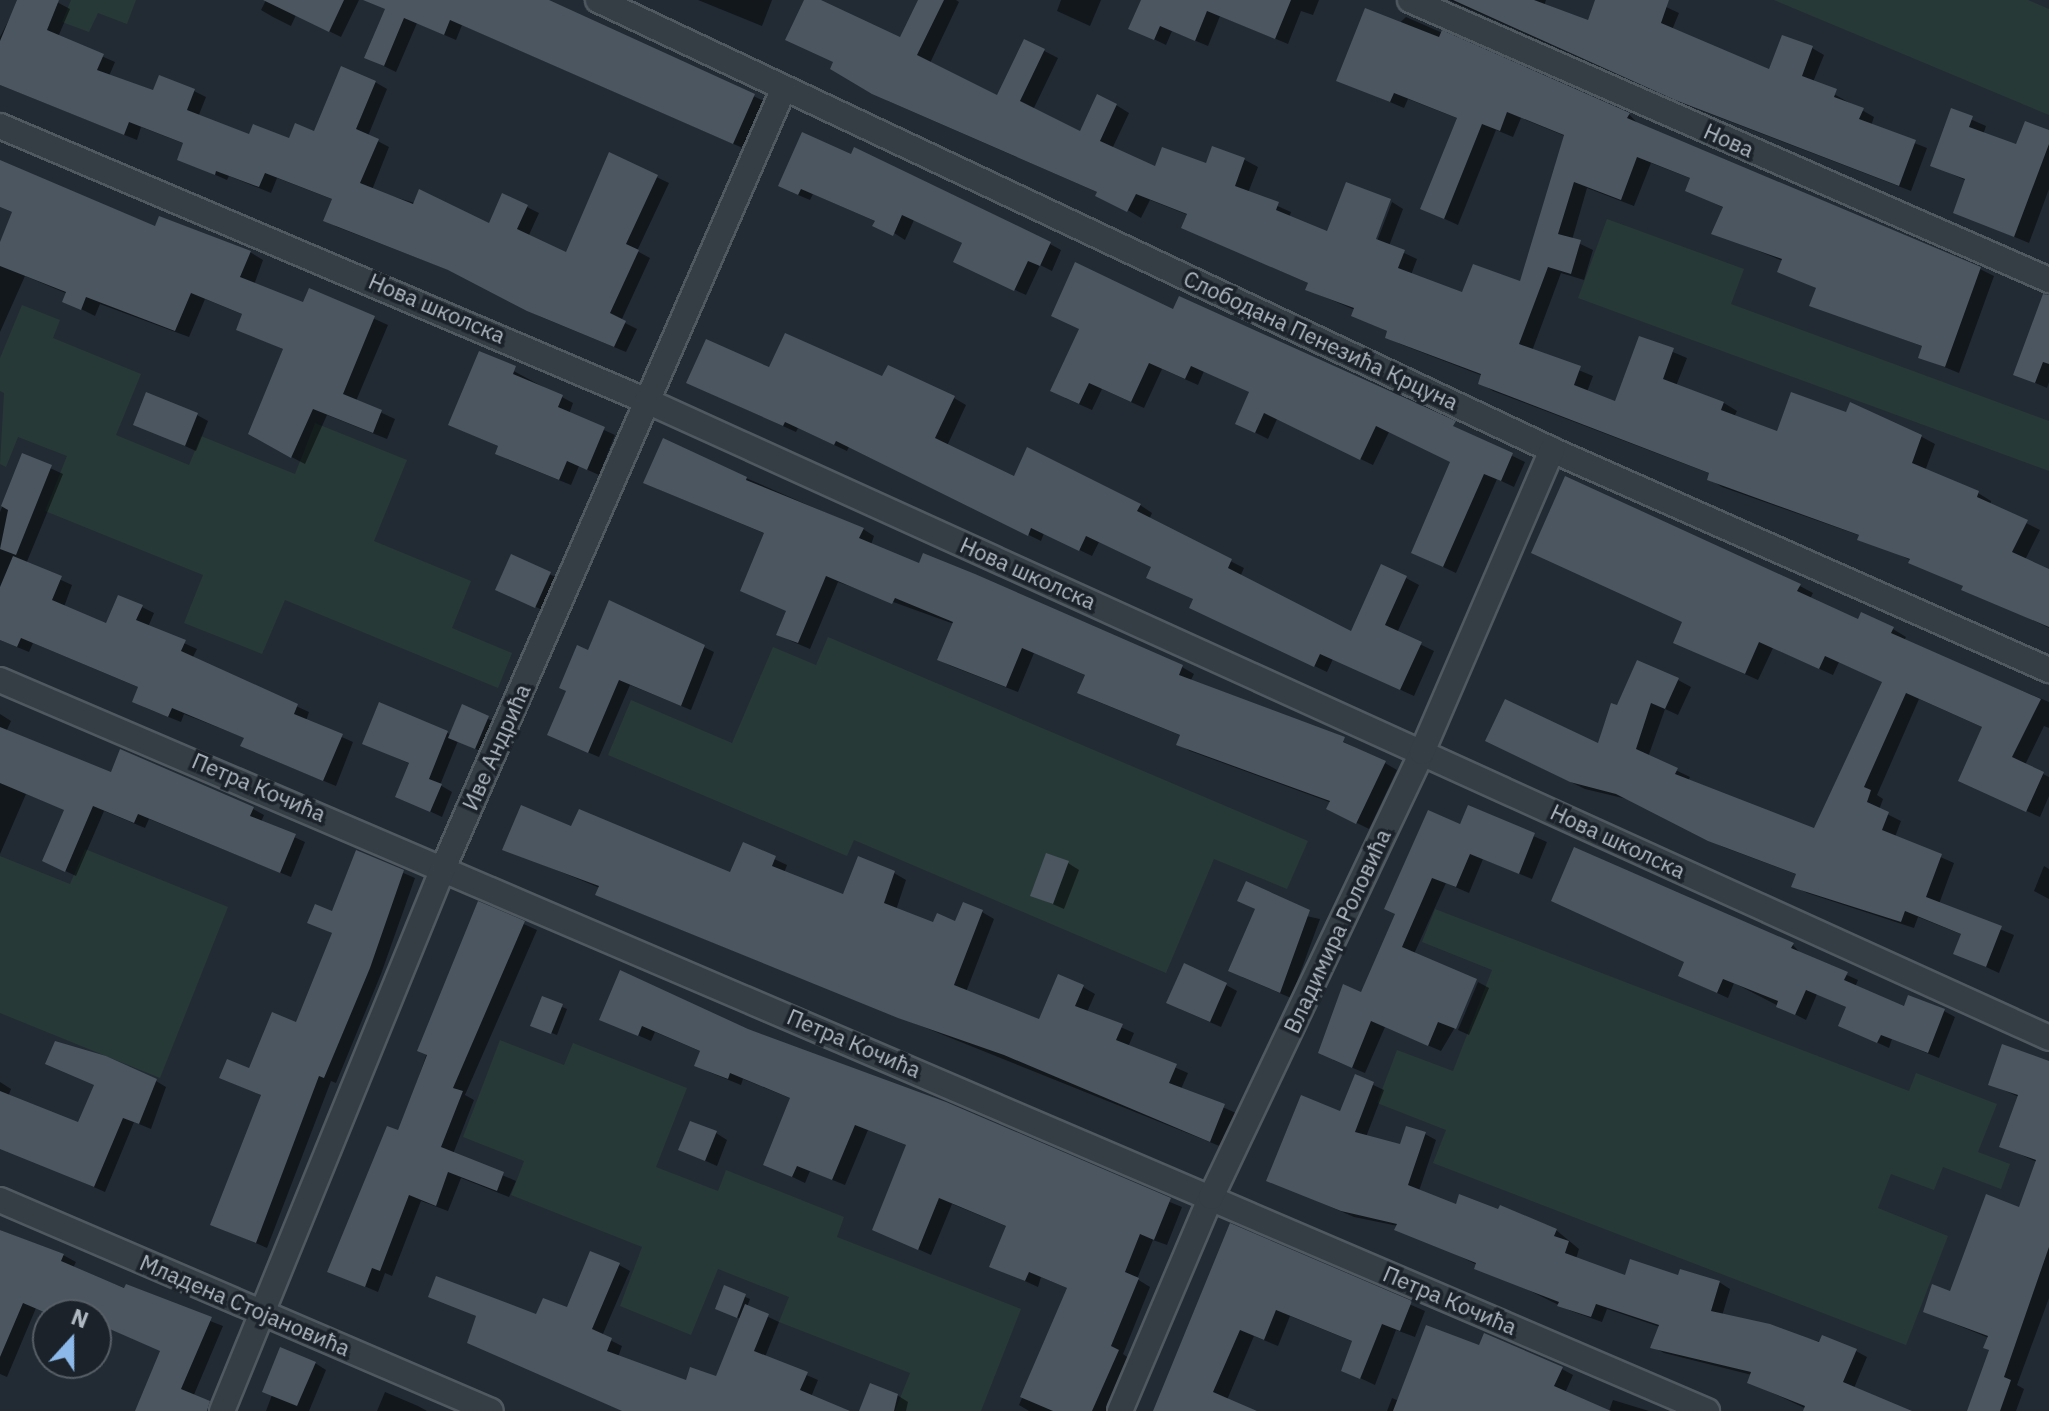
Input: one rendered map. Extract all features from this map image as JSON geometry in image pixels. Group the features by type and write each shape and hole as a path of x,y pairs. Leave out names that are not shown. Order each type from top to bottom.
{"street":[{"name":"Слободана Пенезића Крцуна","path":"598,0 1552,450 2049,670"},
{"name":"Нова","path":"1410,0 2049,280"},
{"name":"Иве Андрића","path":"222,1411 444,866 784,88"},
{"name":"Нова школска","path":"0,126 647,401 2049,1038"},
{"name":"Владимира Роловића","path":"1120,1411 1211,1197 1422,752 1552,450"},
{"name":"Петра Кочића","path":"0,680 444,866 1707,1411"},
{"name":"Младена Стојановића","path":"0,1200 491,1411"}],"shaded area":[{"path":"71,0 136,0 127,24 98,13 89,32 62,22"},
{"path":"1774,0 2028,0 2049,9 2049,115"},
{"path":"1607,219 1744,269 1731,304 2049,421 2049,471 1578,298"},
{"path":"22,305 60,320 53,338 141,374 116,435 189,465 201,436 295,474 315,423 407,460 374,541 471,581 452,628 512,653 498,688 285,600 262,654 184,623 203,575 45,511 67,456 18,437 6,467 0,464 4,393 0,391 0,358"},
{"path":"828,637 1308,841 1287,889 1214,859 1166,973 854,840 847,856 608,755 631,700 732,743 773,647 816,665"},
{"path":"85,849 228,907 160,1078 0,1013 0,856 70,884"},
{"path":"1435,909 1909,1091 1916,1073 1997,1104 1978,1152 2010,1164 2001,1189 1943,1167 1934,1190 1891,1174 1878,1208 1948,1236 1906,1345 1433,1163 1446,1130 1377,1103 1397,1050 1453,1071 1492,970 1422,942"},
{"path":"500,1040 564,1065 573,1043 687,1088 656,1167 718,1191 726,1170 844,1217 837,1237 1021,1309 981,1411 895,1411 910,1373 779,1322 789,1297 718,1269 691,1335 620,1306 642,1247 511,1195 524,1161 463,1137"}],"building":[{"path":"17,0 59,0 47,30 104,54 97,70 153,90 159,75 195,89 187,110 249,134 253,124 289,138 295,123 314,131 341,66 376,81 356,129 379,139 360,183 413,204 419,189 489,223 502,193 528,205 517,229 566,252 609,152 658,175 626,244 639,250 610,313 626,321 614,347 527,311 448,270 323,221 332,199 265,173 259,187 216,171 215,175 177,160 183,143 129,122 124,135 0,85 0,41"},
{"path":"263,0 344,0 329,32"},
{"path":"363,0 549,0 755,94 733,144 450,20 444,35 404,18 384,66 364,58 385,9"},
{"path":"804,0 821,0 900,37 918,0 944,0 917,55 997,95 1024,39 1045,49 1020,101 1080,131 1097,94 1117,104 1100,141 1155,166 1162,147 1206,163 1212,146 1245,158 1235,186 1279,202 1276,210 1327,231 1346,182 1391,199 1376,239 1405,250 1398,268 1462,292 1473,264 1520,281 1564,135 1507,112 1500,131 1482,124 1444,219 1420,209 1457,118 1394,93 1390,102 1336,81 1365,8 1439,37 1442,30 1630,113 1627,118 1981,267 1945,367 1918,358 1922,346 1809,306 1816,288 1777,272 1782,259 1711,234 1723,207 1685,191 1690,178 1637,157 1621,200 1574,182 1558,234 1581,240 1571,274 1548,267 1519,344 1581,366 1574,385 1615,401 1639,336 1674,348 1663,379 1724,402 1721,410 1777,431 1791,392 1846,412 1850,402 1922,435 1912,463 1979,491 1977,497 2028,520 2012,552 2049,569 2049,627 1961,590 1963,586 1908,563 1910,559 1857,540 1859,535 1707,480 1709,473 1478,384 1481,374 1385,338 1387,331 1351,316 1354,308 1305,290 1308,283 1181,228 1187,214 1136,194 1127,212 1095,196 1097,192 872,94 830,69 833,62 785,40"},
{"path":"1141,0 1291,0 1275,39 1207,11 1195,41 1160,26 1154,40 1128,29"},
{"path":"1453,0 1534,0 1588,20 1595,0 1669,0 1661,23 1769,69 1782,35 1813,46 1802,76 1837,89 1834,97 1864,108 1859,119 1916,140 1899,186 1675,100"},
{"path":"1951,108 1973,116 1969,127 2016,144 2025,121 2049,130 2049,144 2014,237 1953,213 1965,179 1930,166"},
{"path":"802,132 851,154 854,147 1051,242 1040,266 1028,261 1014,291 953,262 962,243 902,215 893,236 872,226 875,221 801,189 798,195 778,186"},
{"path":"0,160 155,226 159,216 251,251 240,277 303,302 309,288 375,316 343,394 382,410 373,433 313,409 291,458 248,434 283,349 236,330 242,314 191,293 175,331 86,297 81,310 62,302 66,292 0,266 0,242 12,212 0,207"},
{"path":"1075,262 1173,309 1179,296 1456,421 1453,426 1513,453 1501,481 1484,474 1443,567 1411,553 1450,462 1376,426 1360,460 1264,413 1255,433 1235,424 1249,392 1191,366 1185,379 1149,363 1131,402 1089,383 1079,404 1050,391 1079,329 1051,316"},
{"path":"2043,294 2049,295 2049,364 2043,362 2035,383 2013,375"},
{"path":"785,333 882,376 888,365 955,396 935,438 1014,476 1027,447 1141,504 1137,511 1232,559 1228,568 1351,631 1381,564 1407,576 1385,625 1422,642 1400,690 1320,654 1314,667 1189,608 1193,599 1146,578 1151,567 1086,536 1079,551 1031,528 1028,536 836,441 834,445 785,422 783,426 686,383 706,339 769,367"},
{"path":"479,351 516,366 513,374 563,395 558,407 605,427 587,470 567,461 559,480 495,454 498,446 448,425"},
{"path":"146,392 198,413 185,446 133,425"},
{"path":"663,438 747,477 746,480 864,528 859,538 919,563 923,553 975,574 1183,665 1179,675 1345,737 1343,742 1386,761 1356,824 1326,809 1330,801 1176,745 1180,735 1077,693 1085,675 1022,648 1006,687 937,660 953,622 895,598 892,604 826,576 798,643 776,635 786,611 740,591 764,533 643,483"},
{"path":"22,453 52,465 16,555 0,549 8,510 1,506"},
{"path":"1565,476 1801,584 1797,591 1858,619 1861,612 1894,627 1891,633 2041,699 2012,757 2044,772 2026,812 1958,781 1982,727 1906,693 1864,787 1871,790 1867,802 1889,812 1882,830 1942,854 1926,897 2002,926 1986,967 1953,954 1961,934 1905,911 1901,922 1791,887 1796,874 1708,841 1616,794 1570,782 1485,741 1505,699 1598,743 1611,703 1617,705 1637,660 1679,678 1665,709 1651,703 1636,749 1678,768 1675,774 1814,828 1882,682 1825,656 1819,669 1759,642 1745,674 1673,643 1682,622 1531,553"},
{"path":"511,554 551,572 535,608 495,590"},
{"path":"13,556 62,576 52,600 106,623 118,595 143,605 136,620 186,640 181,651 298,704 294,714 343,734 323,781 240,746 244,738 172,708 168,717 132,702 138,687 21,638 17,647 0,640 0,587"},
{"path":"609,600 705,645 681,706 619,680 588,753 547,735 566,691 559,688 577,645 588,650"},
{"path":"379,702 448,731 429,779 442,784 430,812 395,797 409,763 362,744"},
{"path":"462,704 489,716 475,749 448,738"},
{"path":"0,727 111,772 120,749 254,807 250,816 296,834 280,873 138,814 134,823 93,806 65,872 42,861 64,810 0,783"},
{"path":"521,805 571,826 579,809 730,872 743,842 776,856 772,866 843,894 858,856 895,871 884,903 933,922 937,913 955,921 963,902 983,910 954,985 1039,1019 1058,974 1084,985 1075,1006 1123,1024 1116,1040 1177,1064 1169,1083 1225,1104 1210,1142 1004,1055 898,1018 595,895 599,886 502,850"},
{"path":"1468,805 1535,833 1519,874 1470,854 1456,887 1432,878 1402,947 1477,979 1456,1029 1438,1022 1428,1046 1371,1021 1352,1068 1318,1053 1343,984 1361,992 1395,914 1384,909 1428,810 1460,824"},
{"path":"1574,847 1794,943 1791,948 1848,972 1844,980 1904,1006 1908,995 1945,1009 1928,1053 1881,1035 1877,1043 1838,1026 1846,1007 1806,990 1795,1015 1776,1007 1778,1001 1723,979 1717,993 1678,976 1684,962 1551,901"},
{"path":"356,850 404,870 370,968 324,1078 319,1076 256,1243 210,1225 261,1095 219,1078 227,1059 249,1068 272,1012 296,1022 332,933 307,923 315,904 332,911"},
{"path":"1046,853 1069,861 1053,904 1030,896"},
{"path":"1246,881 1310,910 1280,993 1228,971 1255,909 1237,901"},
{"path":"478,901 525,921 453,1088 463,1091 441,1147 504,1172 497,1191 448,1172 436,1206 409,1195 380,1271 372,1268 365,1287 327,1272 387,1126 398,1130 427,1055 417,1051"},
{"path":"1184,963 1227,983 1210,1022 1166,1003"},
{"path":"620,970 748,1029 946,1102 1171,1198 1154,1240 1140,1234 1125,1272 1139,1278 1111,1346 1119,1350 1092,1411 1053,1411 1020,1397 1067,1288 1029,1272 1025,1281 989,1267 1006,1226 939,1198 918,1250 872,1230 906,1145 855,1125 832,1180 797,1166 792,1177 763,1165 790,1098 730,1073 728,1079 694,1066 700,1051 642,1026 638,1036 599,1020"},
{"path":"542,996 563,1004 551,1034 530,1026"},
{"path":"55,1041 106,1056 157,1079 139,1124 123,1118 94,1187 0,1149 0,1091 78,1122 94,1085 45,1064"},
{"path":"2002,1044 2049,1061 2049,1247 2004,1377 2011,1380 2000,1411 1967,1411 1989,1350 1983,1348 1988,1336 1923,1312 1932,1284 1950,1291 1986,1194 2019,1207 2036,1160 1999,1147 2018,1095 1988,1085"},
{"path":"1355,1074 1374,1082 1355,1132 1400,1144 1406,1126 1426,1132 1408,1185 1456,1204 1459,1194 1498,1209 1500,1205 1557,1229 1554,1236 1569,1241 1565,1253 1625,1275 1630,1259 1678,1275 1680,1269 1720,1281 1711,1311 1770,1324 1819,1342 1822,1335 1857,1349 1843,1382 1912,1411 1803,1411 1805,1406 1747,1383 1751,1372 1650,1348 1659,1325 1596,1304 1591,1317 1557,1306 1559,1302 1474,1269 1476,1263 1394,1230 1397,1224 1341,1211 1266,1181 1301,1095 1340,1111"},
{"path":"690,1121 717,1131 705,1161 678,1150"},
{"path":"1230,1223 1412,1301 1400,1331 1382,1324 1360,1379 1341,1371 1352,1341 1276,1310 1264,1340 1240,1330 1213,1392 1257,1411 1153,1411"},
{"path":"0,1230 64,1254 61,1261 124,1288 126,1284 212,1317 181,1389 210,1401 207,1411 135,1411 160,1351 112,1330 112,1299 32,1299 32,1307 23,1303 0,1357"},
{"path":"590,1251 620,1263 592,1329 612,1338 607,1351 686,1380 690,1367 716,1376 745,1304 769,1314 754,1351 808,1372 800,1390 850,1411 622,1411 467,1343 476,1316 428,1297 436,1276 536,1314 543,1298 567,1307"},
{"path":"724,1285 746,1294 737,1318 715,1309"},
{"path":"1426,1325 1479,1345 1484,1333 1563,1367 1554,1386 1611,1411 1393,1411"},
{"path":"280,1347 316,1362 297,1406 262,1392"},
{"path":"870,1383 898,1394 894,1411 859,1411"}]}
